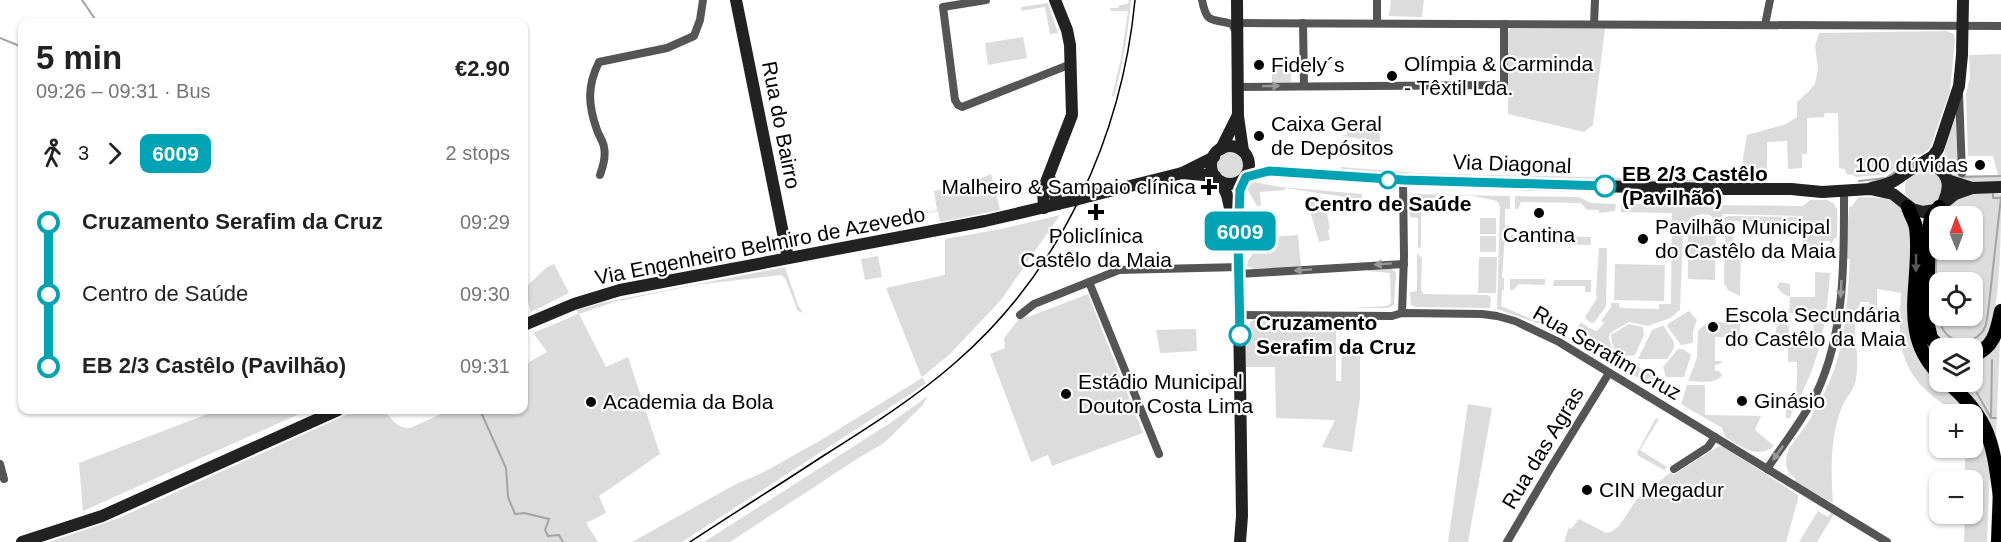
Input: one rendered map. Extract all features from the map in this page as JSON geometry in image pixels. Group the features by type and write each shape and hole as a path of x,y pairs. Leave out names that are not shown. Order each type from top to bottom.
{"main road":[{"name":"Rua do Bairro","path":"736,0 788,258"},
{"path":"1044,208 1042,195 1072,114 1071,64 1067,30 1055,0"},
{"path":"1237,0 1238,116 1249,167 1240,190 1238,241 1242,516 1240,542"},
{"path":"1920,164 1933,156 1940,145 1959,86 1963,0"},
{"path":"1238,116 1212,166 1227,195 1238,241"},
{"path":"1931,338 1926,312 1929,229 1931,218 1948,192 1945,176 1939,163 1940,145"},
{"path":"1217,153 1234,147 1245,154"},
{"name":"Via Engenheiro Belmiro de Azevedo","path":"528,323 574,304 620,290 963,226 1073,201 1182,173 1217,153"},
{"name":"Via Diagonal","path":"1245,154 1269,171"},
{"name":"Via Diagonal","path":"1870,189 1893,182 1920,164 1932,165 1945,176 1972,188"},
{"name":"Via Diagonal","path":"1245,178 1269,171 1403,180 1706,189 1791,189 1822,192 1870,189 1893,194 1923,212 1931,211 1960,192 1972,188 2000,187"},
{"name":"Via Engenheiro Belmiro de Azevedo","path":"1182,173 1218,179"},
{"path":"1904,173 1899,187 1916,230 1916,339 1929,363"},
{"path":"1049,177 1058,204"},
{"path":"1218,179 1233,184 1245,178"},
{"path":"768,262 782,231"},
{"path":"1983,351 1992,342 1998,330 2001,311"},
{"path":"1957,392 1971,405 1985,426 1993,450 2000,497"},
{"path":"22,542 115,510 329,414"},
{"path":"1998,542 2001,477"}],"street":[{"path":"600,175 604,149 589,102 593,74 599,62 667,48 694,36 700,20 703,0"},
{"path":"986,0 943,8 955,100 960,106 963,107 1071,64"},
{"path":"1202,0 1204,13 1208,18 1214,22 1232,24 1238,28 1303,23 2001,26"},
{"path":"1377,0 1377,23"},
{"path":"1594,24 1595,0"},
{"path":"1765,25 1770,0"},
{"path":"1303,23 1304,86"},
{"path":"1238,87 1504,85 1504,24"},
{"path":"1959,86 1962,173"},
{"path":"1402,314 1403,180"},
{"path":"1767,469 1804,416 1830,357 1836,333 1840,297 1844,189"},
{"path":"1020,315 1034,304 1119,270 1239,270 1404,264"},
{"path":"1089,282 1159,454"},
{"name":"Rua Serafim Cruz","path":"1240,315 1482,314 1515,321 1539,331 1609,372 1887,542"},
{"name":"Rua das Agras","path":"1507,542 1609,372"},
{"path":"1674,469 1708,447 1715,437"},
{"path":"0,464 4,479"}],"shaded area":[{"path":"1128,0 1131,0 1125,48 1114,96 1112,96 1121,58 1128,11 1111,11 1110,8 1119,8 1118,6 1129,3"},
{"path":"1391,0 1424,0 1422,17 1389,16"},
{"path":"1048,3 1058,33 1050,34 1045,7 1021,11 1021,7"},
{"path":"1510,29 1605,29 1593,125 1584,132 1508,114 1508,32"},
{"path":"1946,31 1954,34 1955,40 1950,91 1930,148 1908,159 1887,174 1856,177 1846,174 1845,169 1839,168 1838,113 1825,113 1824,117 1807,118 1807,154 1802,154 1802,168 1788,169 1787,141 1767,142 1767,179 1763,183 1397,175 1341,171 1341,167 1418,173 1706,180 1744,176 1743,158 1747,135 1786,124 1797,117 1797,102 1815,84 1818,69 1815,46 1819,33"},
{"path":"1023,37 1027,58 988,65 985,43"},
{"path":"2001,54 2001,181 1974,183 1959,180 1946,168 1944,159 1947,141 1956,116 1958,175 1998,175 1993,156 1968,156 1966,94 1970,77 1969,55"},
{"path":"1272,62 1275,62 1275,68 1291,68 1291,82 1272,83"},
{"path":"1340,128 1380,133 1380,143 1340,135 1347,135 1347,130"},
{"path":"1231,151 1241,155 1245,165 1241,175 1231,179 1221,175 1217,165 1221,155"},
{"path":"1917,170 1931,170 1938,174 1942,181 1942,195 1938,202 1931,206 1917,206 1910,202 1906,195 1906,181 1910,174"},
{"path":"991,174 1000,210 940,222 938,211 901,218 937,210 934,191 965,185"},
{"path":"1255,182 1280,187 1362,194 1362,198 1285,188 1285,190 1260,192 1261,206 1257,206 1247,189"},
{"path":"1970,193 2001,194 1998,289 1992,325 1983,342 1983,338 1939,338 1933,326 1983,326 1983,272 1934,272 1934,260 1983,260 1983,206 1948,206 1954,200"},
{"path":"1413,194 1510,196 1510,209 1505,209 1502,278 1504,278 1504,290 1502,290 1501,306 1536,321 1567,323 1564,327 1559,324 1537,323 1497,309 1500,206 1497,201 1474,196 1437,195 1435,198 1423,199 1421,203 1421,245 1418,248 1418,218 1410,217 1410,198"},
{"path":"1515,196 1579,197 1591,203 1616,204 1615,211 1599,213 1599,210 1587,210 1581,203 1521,202 1518,209 1515,209"},
{"path":"1306,197 1324,198 1330,240 1319,242"},
{"path":"1859,197 1882,198 1895,202 1904,213 1909,229 1911,249 1909,315 1914,350 1929,373 1929,392 1950,392 1963,404 1943,404 1925,389 1915,378 1903,353 1900,325 1901,293 1877,289 1877,311 1868,302 1861,302 1857,310 1856,378 1853,389 1840,412 1834,434 1833,503 1794,482 1796,479 1788,471 1786,460 1791,445 1807,424 1822,397 1838,357 1848,292 1850,260 1846,258 1849,207"},
{"path":"1810,200 1827,200 1837,209 1837,236 1830,245 1830,241 1824,241 1824,258 1812,253 1807,254 1807,251 1803,249 1803,216 1723,214 1721,225 1710,215 1697,215 1688,221 1683,229 1680,310 1670,318 1648,326 1629,322 1610,333 1609,338 1614,356 1624,358 1650,374 1659,375 1663,384 1674,393 1674,399 1576,341 1581,334 1576,330 1581,322 1597,331 1604,323 1601,321 1611,307 1611,303 1619,303 1620,308 1659,309 1659,304 1671,304 1672,213 1621,212 1621,204 1803,206"},
{"path":"1060,215 1001,300 950,354 922,377 926,383 682,542 632,542 821,440 922,378 886,288 945,275 945,239"},
{"path":"1728,216 1802,217 1801,232 1800,223 1734,221 1733,246 1741,247 1740,296 1728,290 1724,283 1725,218"},
{"path":"1480,218 1496,218 1496,234 1480,234"},
{"path":"1688,234 1716,234 1715,280 1688,279"},
{"path":"1298,235 1301,266 1254,269 1247,266 1258,238"},
{"path":"1511,235 1546,236 1546,243 1511,242"},
{"path":"1480,236 1496,236 1496,252 1480,252"},
{"path":"1555,236 1591,237 1591,245 1554,244"},
{"path":"1599,248 1607,248 1606,306 1594,323 1589,322 1585,317 1597,298"},
{"path":"1417,253 1422,258 1421,290 1424,294 1488,295 1491,298 1490,308 1416,307 1411,305 1410,292 1417,291"},
{"path":"878,256 882,277 865,280 861,259"},
{"path":"1479,257 1497,257 1496,293 1478,293"},
{"path":"554,264 569,293 531,312 528,302 528,285 547,267"},
{"path":"1615,264 1665,265 1664,301 1614,300"},
{"path":"785,267 803,313 798,311 785,278 781,275 695,285 614,302 579,314 606,367 628,357 660,454 599,496 606,513 586,523 598,542 49,542 119,518 348,414 388,414 398,425 410,428 441,414 528,414 528,363 547,352 533,333 578,314 577,310 601,303"},
{"path":"1390,267 1396,273 1394,305 1388,308 1352,308 1388,306 1391,302 1390,273 1368,271 1368,269"},
{"path":"1815,272 1830,273 1826,312 1815,363 1791,418 1786,418 1786,409 1795,393 1797,362 1788,362 1788,339 1774,338 1777,325 1779,323 1789,326 1789,338 1813,339 1814,314 1789,313 1790,297 1815,297"},
{"path":"1510,279 1545,279 1545,285 1519,284 1510,290"},
{"path":"1554,280 1591,280 1591,292 1585,292 1585,286 1553,286"},
{"path":"1780,282 1790,284 1790,297 1777,287"},
{"name":"Estádio Municipal Doutor Costa Lima","path":"1088,294 1143,433 1052,466 1048,455 1031,462 990,354 1005,348 1004,338 1020,315 1028,317"},
{"path":"1689,311 1697,320 1693,331 1693,343 1681,345 1667,326"},
{"path":"1256,319 1300,319 1300,328 1316,327 1316,319 1336,319 1336,381 1341,381 1342,343 1355,342 1355,351 1360,351 1360,398 1352,452 1322,447 1335,420 1276,418 1275,367 1246,367 1246,333 1250,322"},
{"path":"1713,320 1728,324 1740,321 1740,337 1715,337 1715,361 1722,361 1715,365 1715,371 1719,371 1722,375 1719,378 1707,382 1688,381 1697,358 1698,331"},
{"path":"1629,324 1643,327 1644,335 1635,355 1617,352 1611,335"},
{"path":"1662,326 1674,342 1667,359 1638,359 1652,330"},
{"path":"1196,329 1197,351 1160,353 1156,330"},
{"path":"2000,341 1995,436 1983,420 1983,404 1971,404 1962,392 1983,392 1983,357"},
{"path":"1678,349 1683,349 1691,355 1684,377 1666,377 1663,367"},
{"path":"1687,385 1705,385 1705,415 1761,416 1755,430 1774,446 1768,450 1755,452 1725,437 1722,428 1681,404"},
{"path":"928,396 922,406 884,443 730,542 704,542 890,423"},
{"path":"1468,404 1492,408 1468,542 1448,542"},
{"path":"208,414 299,414 83,511 79,463"},
{"path":"1656,418 1659,419 1640,450 1667,467 1664,470 1637,453"},
{"path":"1983,434 1990,468 1987,542 1964,542 1965,524 1983,524 1983,470 1965,470 1965,458 1983,458"},
{"path":"1719,446 1798,495 1786,542 1564,542 1569,527 1571,529 1579,519 1606,533 1611,532 1619,526 1637,499 1671,472 1673,475"},
{"path":"1818,511 1828,517 1831,513 1834,514 1817,542 1799,542"}],"waterway":[{"path":"82,0 94,18"},
{"path":"0,38 18,45"},
{"path":"1859,181 1886,178 1917,159"},
{"path":"1962,177 2001,176"},
{"path":"1993,194 1993,198 2000,198"},
{"path":"1936,260 1936,301 1941,325 1945,332 1956,340 1975,338 1987,322 2001,197"},
{"path":"1991,418 1992,360"},
{"path":"1977,393 1991,418 1996,418"},
{"path":"482,414 506,468 508,497 515,514 524,513 549,519 545,530 548,536 559,535 563,542"}],"tram line":[{"path":"690,542 924,388 956,362 993,326 1026,286 1055,243 1080,198 1100,150 1116,101 1128,51 1135,0"}],"bus line":[{"name":"6009","path":"1240,335 1238,241 1240,190 1246,177 1269,171 1403,180 1605,186"}],"place":[{"name":"Fidely´s","path":"1259,65"},
{"name":"Olímpia & Carminda - Têxtil Lda.","path":"1392,76"},
{"name":"Caixa Geral de Depósitos","path":"1259,136"},
{"name":"100 dúvidas","path":"1980,165"},
{"name":"Centro de Saúde","path":"1388,180"},
{"name":"EB 2/3 Castêlo (Pavilhão)","path":"1605,186"},
{"name":"Malheiro & Sampaio clínica","path":"1209,187"},
{"name":"Policlínica Castêlo da Maia","path":"1096,212"},
{"name":"Cantina","path":"1539,213"},
{"name":"Pavilhão Municipal do Castêlo da Maia","path":"1643,239"},
{"name":"Escola Secundária do Castêlo da Maia","path":"1713,327"},
{"name":"Cruzamento Serafim da Cruz","path":"1240,335"},
{"name":"Estádio Municipal Doutor Costa Lima","path":"1066,394"},
{"name":"Ginásio","path":"1742,401"},
{"name":"Academia da Bola","path":"591,402"},
{"name":"CIN Megadur","path":"1587,490"}]}
